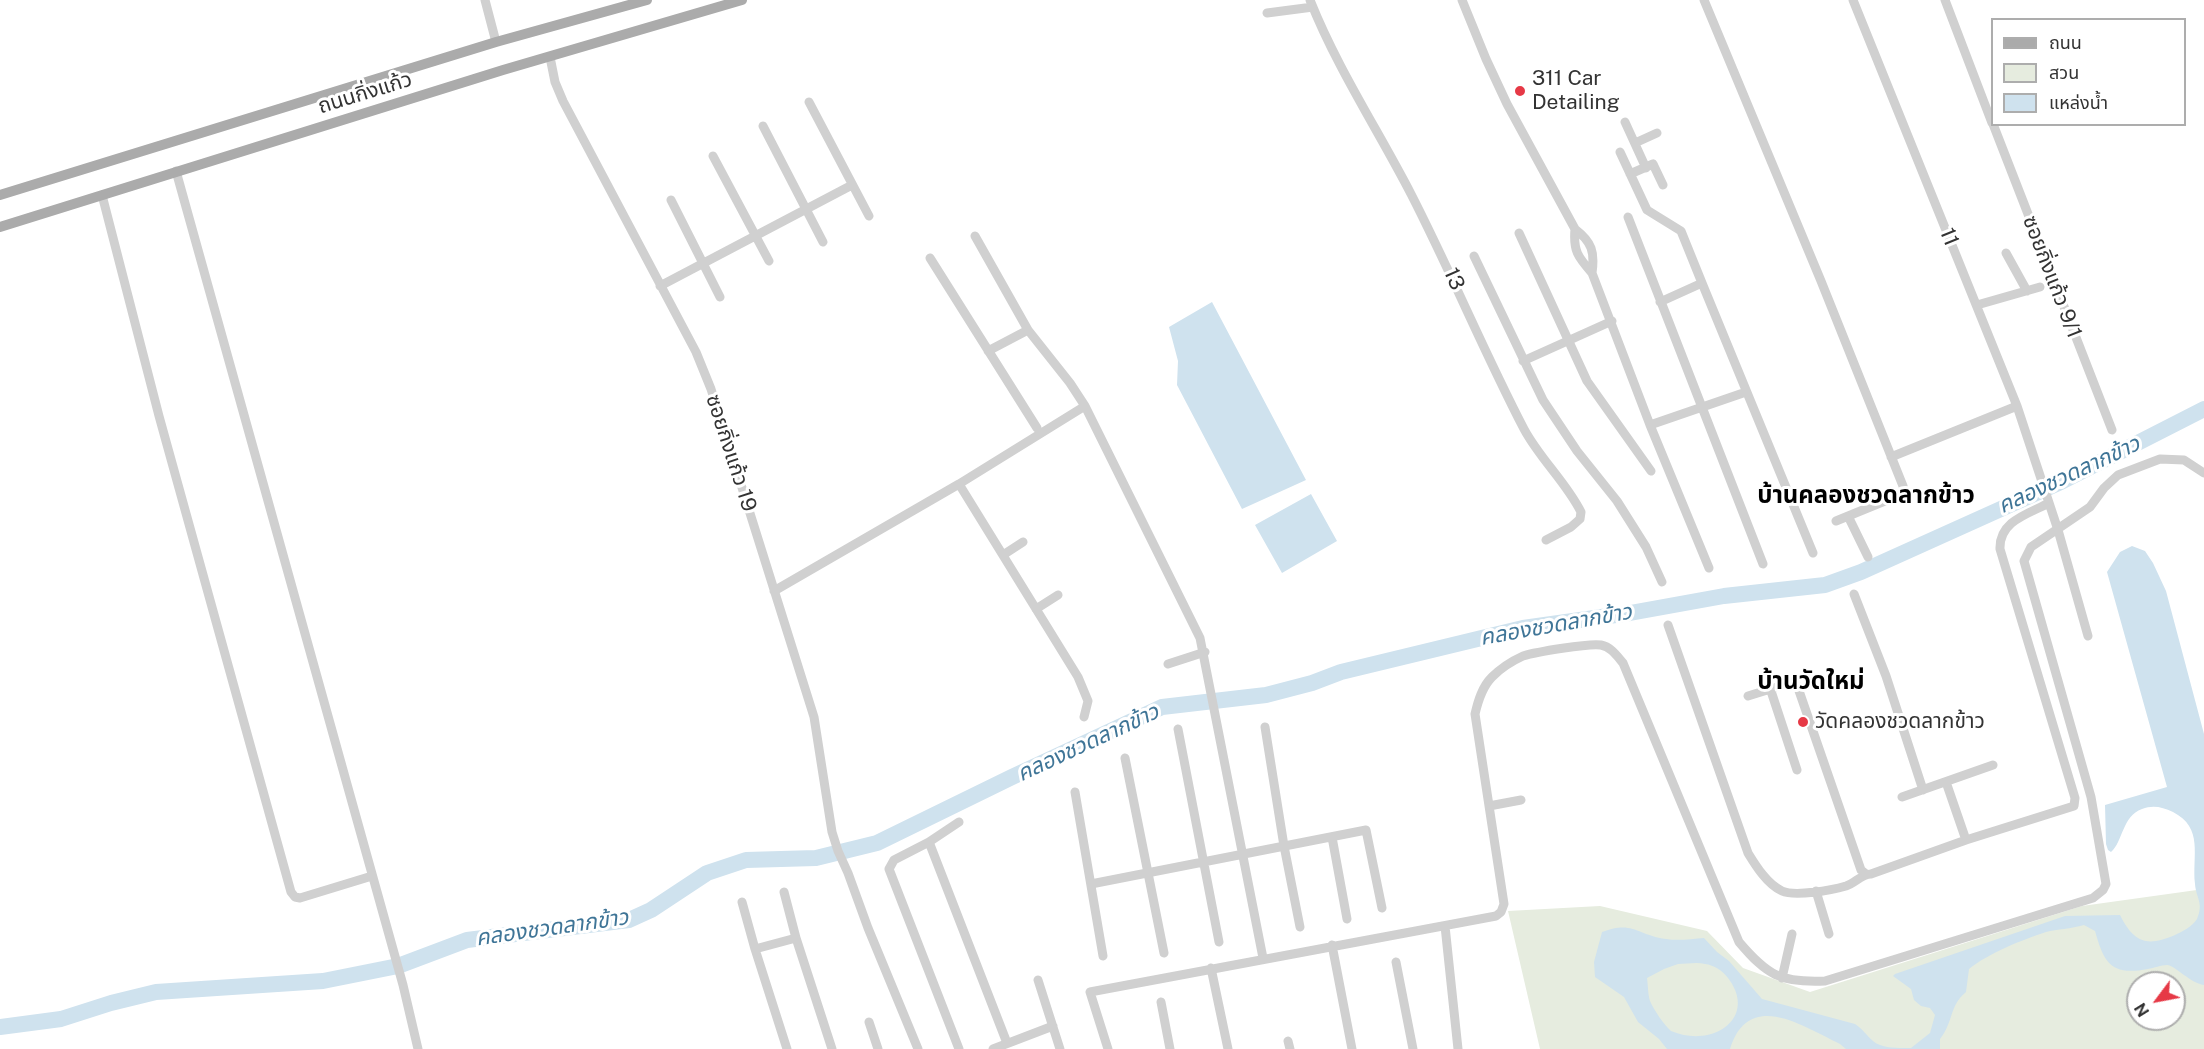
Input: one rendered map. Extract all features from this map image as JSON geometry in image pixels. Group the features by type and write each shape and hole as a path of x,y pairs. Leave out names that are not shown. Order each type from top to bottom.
{"main road":[{"name":"ถนนกิ่งแก้ว","path":"0,195 496,42 648,0"},
{"name":"ถนนกิ่งแก้ว","path":"0,227 176,171 742,0"}],"street":[{"path":"485,0 496,42"},
{"path":"1462,0 1507,104 1575,229 1585,237 1594,257 1592,273"},
{"path":"1704,0 1816,270 1904,491 1902,494 1836,521"},
{"name":"11","path":"1853,0 2017,406 2058,530 2088,636"},
{"name":"ซอยกิ่งแก้ว 9/1","path":"1945,0 1991,119"},
{"path":"1267,13 1311,3"},
{"name":"13","path":"1311,3 1355,92 1447,264 1526,432 1581,512 1580,519 1571,527 1546,540"},
{"name":"ซอยกิ่งแก้ว 19","path":"550,57 555,82 563,101 696,352 711,389 814,717 832,831 838,851 918,1049"},
{"path":"809,102 869,216"},
{"path":"1625,122 1646,168"},
{"path":"763,126 823,242"},
{"name":"ซอยกิ่งแก้ว 9/1","path":"1994,126 2112,430"},
{"path":"1635,143 1657,133"},
{"path":"1620,152 1647,210 1681,231 1813,554"},
{"path":"713,156 769,261"},
{"path":"1630,174 1653,164 1663,185"},
{"path":"176,171 403,985 418,1049"},
{"path":"660,286 852,185"},
{"path":"102,195 159,416 291,892 300,898 372,876"},
{"path":"671,200 720,297"},
{"path":"1628,217 1763,564"},
{"path":"1575,229 1573,245 1581,261 1592,273 1650,425 1709,568"},
{"path":"1519,233 1587,381 1651,471"},
{"path":"975,236 1028,330 1070,383 1085,406 1195,625 1205,652 1263,958"},
{"path":"2006,253 2027,291"},
{"path":"1474,256 1523,361 1554,418 1617,501 1646,547 1662,582"},
{"path":"930,258 1037,428"},
{"path":"1660,302 1702,283"},
{"path":"1977,305 2040,287"},
{"path":"1523,361 1612,321"},
{"path":"988,351 1028,330"},
{"path":"1650,425 1746,392"},
{"path":"774,591 959,484 1085,406"},
{"path":"1891,457 2017,406"},
{"path":"1108,1049 1090,992 1332,945 1445,926 1496,916 1501,912 1504,903 1475,714 1484,687 1491,677 1507,664 1525,656 1584,646 1602,645 1623,663 1738,942 1760,966 1782,978 1801,982 1825,981 2093,898 2103,890 2106,884 2091,797 2024,561 2031,547 2090,507 2104,488 2118,476 2138,466 2160,459 2184,460 2204,473"},
{"path":"959,484 1078,677 1088,701 1084,717"},
{"path":"1668,625 1748,853 1761,872 1781,891 1792,893 1846,885 1866,874 2070,808 2075,803 2000,549 2002,532 2009,524 2048,499"},
{"path":"1848,516 1868,557"},
{"path":"1003,555 1023,542"},
{"path":"1854,594 1886,676 1923,790"},
{"path":"1036,609 1058,595"},
{"path":"1168,664 1205,652"},
{"path":"1748,696 1793,682 1797,685 1862,870 1866,874"},
{"path":"1770,688 1797,771"},
{"path":"1265,727 1300,927"},
{"path":"1179,729 1219,942"},
{"path":"1125,758 1164,953"},
{"path":"1902,797 1993,765"},
{"path":"1946,782 1966,840"},
{"path":"1075,792 1103,956"},
{"path":"1489,806 1521,800"},
{"path":"959,822 929,843 894,860 889,869 960,1049"},
{"path":"1091,884 1366,830 1382,908"},
{"path":"1332,837 1347,919"},
{"path":"929,843 1012,1045"},
{"path":"1816,891 1830,934"},
{"path":"784,892 796,938 832,1049"},
{"path":"742,902 754,949 787,1049"},
{"path":"1445,926 1458,1049"},
{"path":"1782,978 1792,934"},
{"path":"754,949 796,938"},
{"path":"1332,945 1352,1049"},
{"path":"1396,962 1413,1049"},
{"path":"1211,968 1228,1049"},
{"path":"1038,980 1060,1049"},
{"path":"1161,1002 1170,1049"},
{"path":"869,1022 878,1049"},
{"path":"993,1049 1012,1045 1053,1026"}],"green space":[{"path":"2204,889 2204,1049 1540,1049 1508,911 1600,906 1707,931 1743,968 1810,992 2082,906"}],"water":[{"path":"1212,302 1306,480 1242,509 1177,385 1178,361 1169,327"},
{"path":"1311,494 1337,541 1282,573 1255,525"},
{"path":"2132,546 2145,551 2153,563 2166,591 2204,734 2204,985 2186,976 2186,971 2179,971 2167,965 2125,971 2111,965 2102,951 2095,931 2084,925 2046,932 2027,939 1995,953 1969,969 1966,992 1954,1008 1948,1026 1940,1039 1940,1049 1846,1049 1794,1022 1778,1017 1763,1016 1750,1020 1739,1031 1730,1049 1667,1049 1659,1039 1638,1022 1624,997 1595,977 1594,962 1602,932 1621,927 1666,939 1704,938 1729,961 1762,999 1855,1024 1877,1044 1891,1048 1911,1048 1930,1033 1935,1015 1930,1008 1921,1006 1914,1000 1911,989 1893,976 1895,974 2065,916 2120,915 2136,937 2149,941 2165,939 2190,927 2197,919 2200,905 2195,884 2193,834 2183,818 2161,808 2142,809 2130,817 2111,852 2106,844 2105,805 2167,787 2107,572 2120,552","holes":["1699,963 1718,969 1728,978 1736,992 1738,1005 1734,1017 1727,1026 1702,1036 1671,1031 1650,1001 1647,978 1678,964"]}],"waterway":[{"name":"คลองชวดลากข้าว","path":"0,1027 61,1019 156,992 323,981 398,966 467,940 629,920 651,910 707,873 746,860 816,858 877,843 1162,707 1266,695 1312,683 1341,672 1523,628 1630,613 1724,596 1825,585 1861,572 2063,481 2204,409"}],"place":[{"name":"311 Car Detailing","path":"1520,91"},
{"name":"วัดคลองชวดลากข้าว","path":"1803,722"}],"district":[{"name":"บ้านคลองชวดลากข้าว","path":"1866,496"},
{"name":"บ้านวัดใหม่","path":"1811,682"}]}
